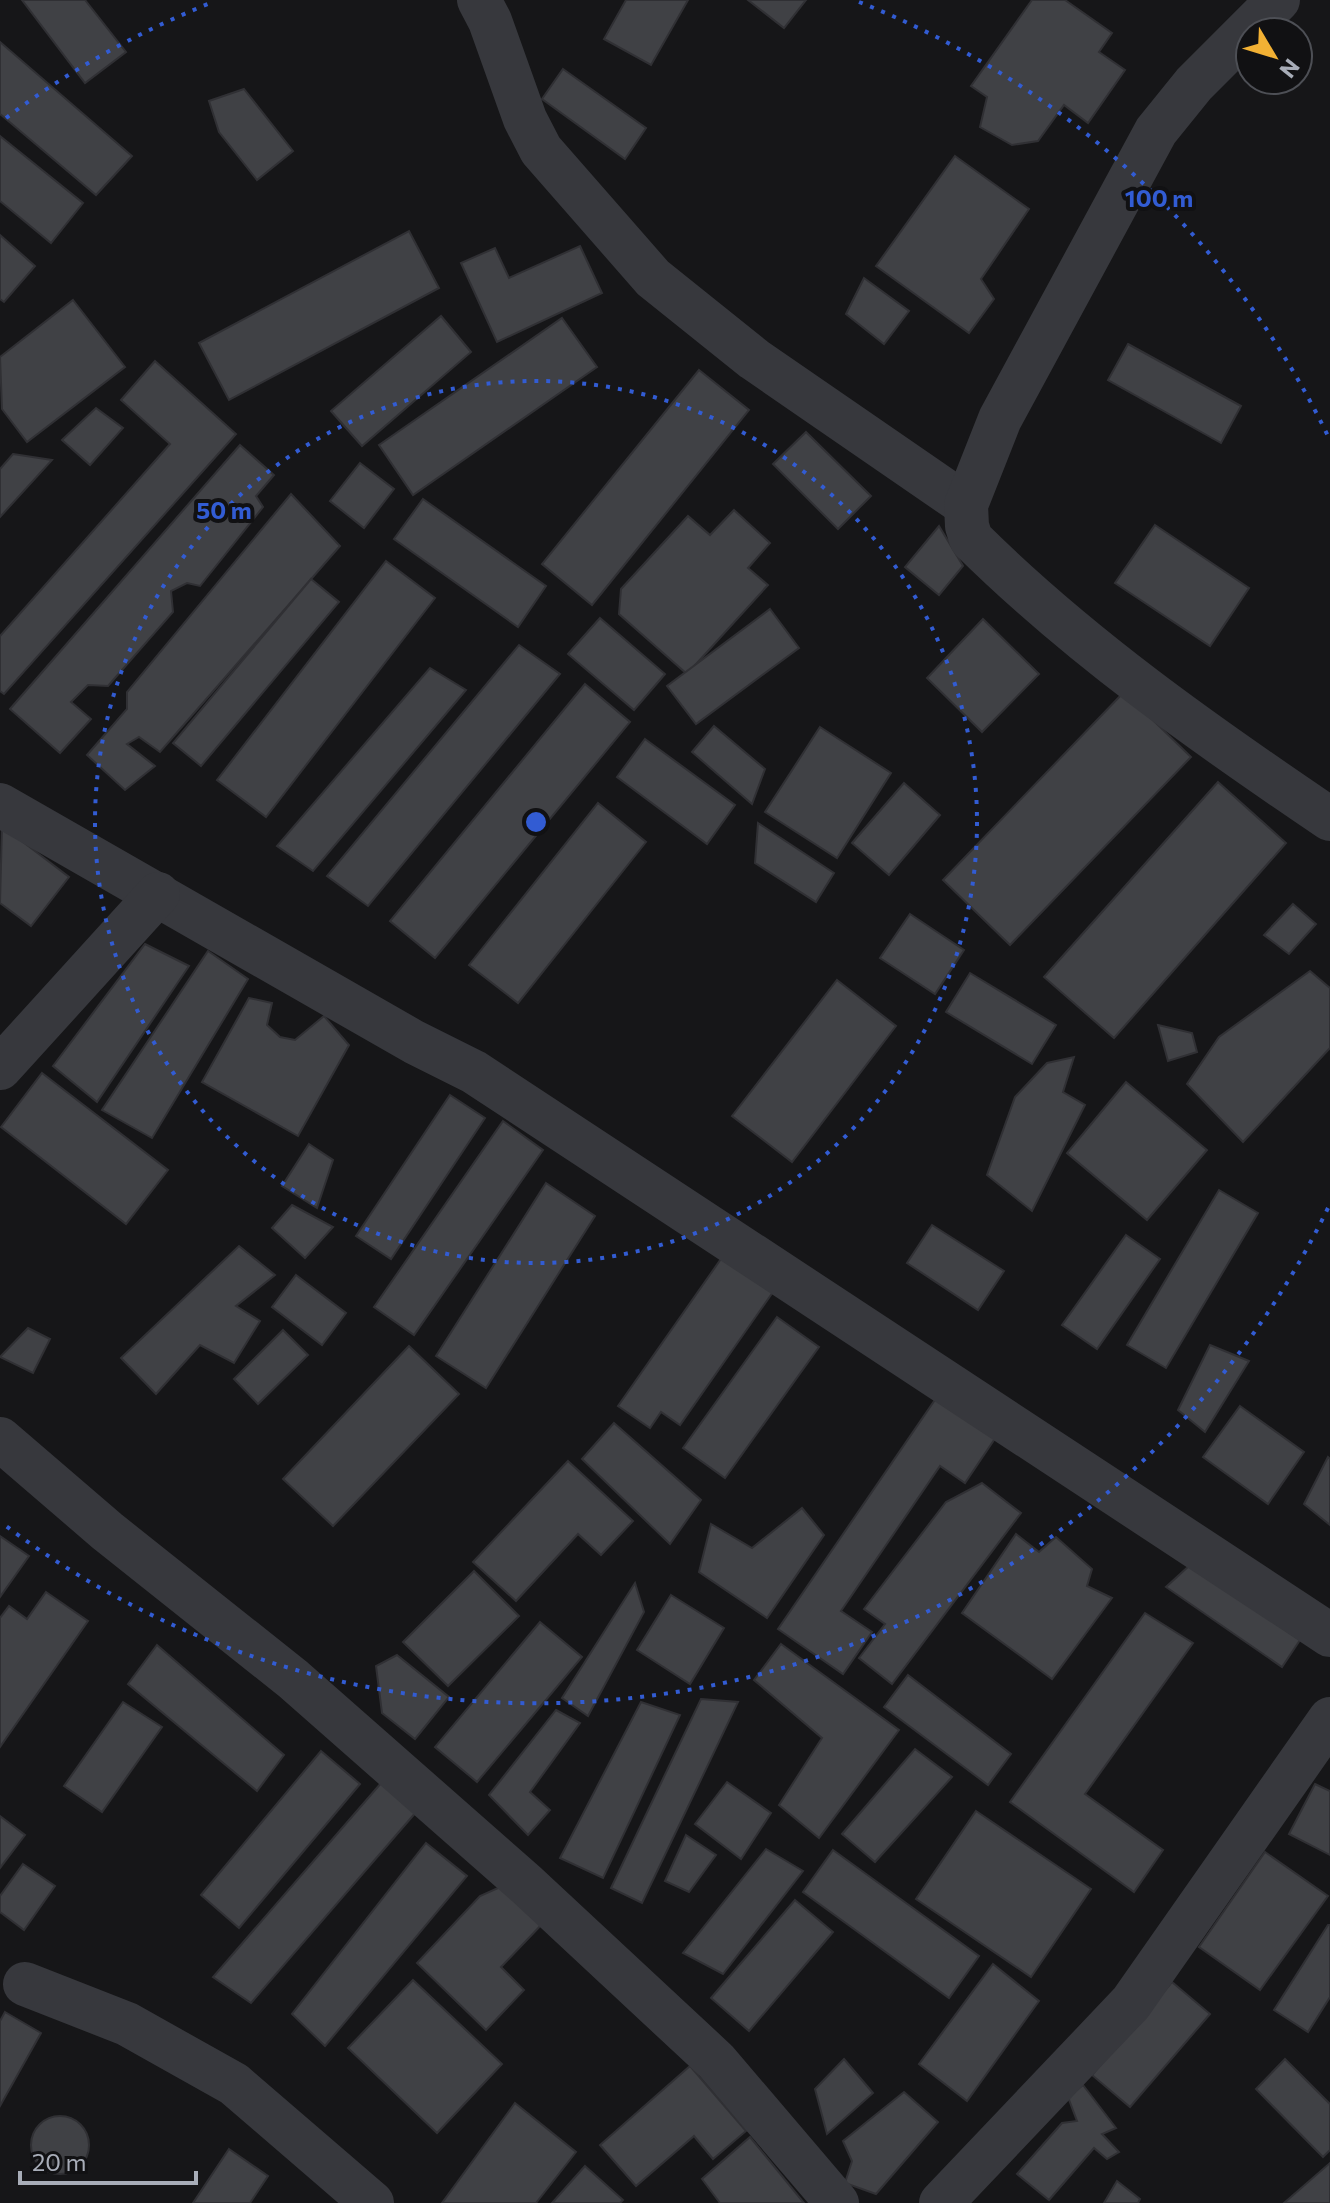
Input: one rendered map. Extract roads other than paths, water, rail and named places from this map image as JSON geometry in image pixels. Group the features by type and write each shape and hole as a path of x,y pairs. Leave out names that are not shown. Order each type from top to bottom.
{"street":[{"path":"479,0 490,21 525,119 541,150 653,278 754,359 966,505"},
{"path":"1278,0 1194,84 1156,131 1000,419 966,505 967,526 971,539 1075,634 1241,759 1330,819"},
{"path":"0,805 414,1042 474,1072 1330,1635"},
{"path":"0,1068 158,894"},
{"path":"0,1439 107,1531 293,1679 527,1885 716,2061 837,2203"},
{"path":"941,2203 1131,2003 1330,1719"},
{"path":"25,1984 127,2024 234,2084 372,2203"}]}
